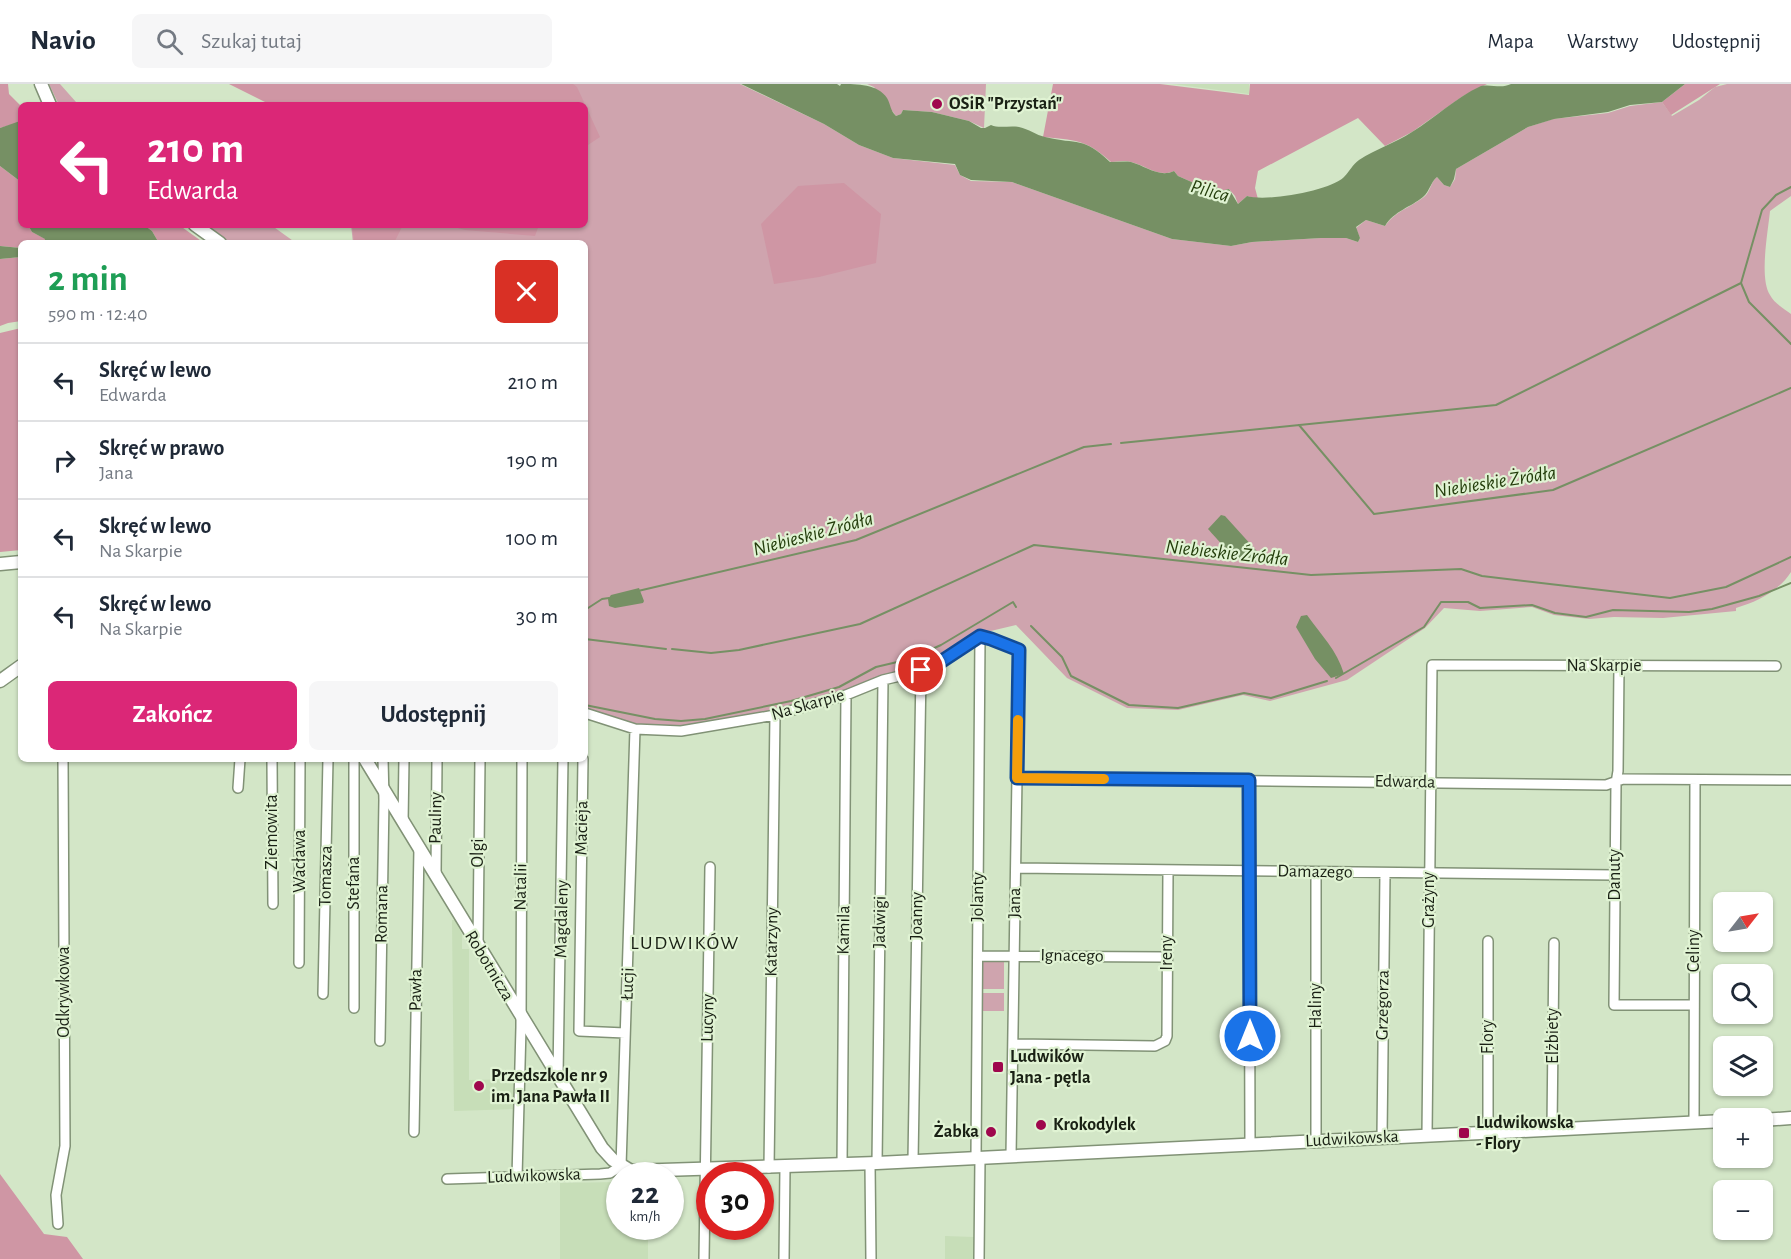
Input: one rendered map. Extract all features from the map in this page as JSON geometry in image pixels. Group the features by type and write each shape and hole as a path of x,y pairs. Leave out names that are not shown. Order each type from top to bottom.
{"street":[{"path":"41,84 49,102"},
{"path":"199,228 216,240"},
{"path":"0,564 18,562"},
{"name":"Jana","path":"980,636 1019,650 1011,1156"},
{"name":"Na Skarpie","path":"588,714 635,729 681,731 775,715 846,695 883,680 921,670 939,663 980,636"},
{"name":"Jolanty","path":"978,1158 980,636"},
{"name":"Na Skarpie","path":"1432,665 1776,666"},
{"name":"Grażyny","path":"1427,1135 1432,665"},
{"name":"Danuty","path":"1619,666 1614,1005 1694,1005"},
{"path":"0,681 18,668"},
{"name":"Joanny","path":"913,1161 921,670"},
{"name":"Jadwigi","path":"874,1163 883,680"},
{"name":"Kamila","path":"842,1165 846,695"},
{"name":"Katarzyny","path":"769,1162 775,715"},
{"name":"Łucji","path":"621,1162 635,729"},
{"name":"Odkrywkowa","path":"58,1224 56,1195 65,1146 63,762"},
{"path":"238,788 240,762"},
{"name":"Ziemowita","path":"272,762 273,904"},
{"name":"Wacława","path":"299,963 300,762"},
{"name":"Tomasza","path":"323,994 328,762"},
{"name":"Stefana","path":"354,762 354,1008"},
{"name":"Robotnicza","path":"367,762 558,1078 602,1148 617,1162"},
{"name":"Romana","path":"380,1041 383,762"},
{"path":"404,762 404,823"},
{"name":"Pauliny","path":"436,876 437,762"},
{"name":"Olgi","path":"478,947 480,762"},
{"name":"Natalii","path":"517,1177 521,1028 522,762"},
{"name":"Magdaleny","path":"558,1078 563,762"},
{"name":"Macieja","path":"583,762 579,1031 625,1033"},
{"name":"Edwarda","path":"1017,778 1606,785 1616,783 1623,778 1791,780"},
{"path":"1249,780 1250,1144"},
{"name":"Celiny","path":"1694,1122 1695,780"},
{"name":"Pawła","path":"414,1132 419,848"},
{"name":"Lucyny","path":"706,1162 710,867"},
{"name":"Damazego","path":"1016,868 1615,875"},
{"name":"Ireny","path":"1013,1044 1155,1046 1165,1041 1167,1036 1168,871"},
{"name":"Haliny","path":"1316,872 1316,1141"},
{"name":"Grzegorza","path":"1382,1137 1385,873"},
{"name":"Flory","path":"1488,942 1488,1132"},
{"name":"Elżbiety","path":"1552,1128 1554,943"},
{"name":"Ignacego","path":"978,956 1167,957"},
{"path":"1773,1119 1791,1118"},
{"name":"Ludwikowska","path":"774,1168 1713,1121"},
{"path":"978,1158 979,1259"},
{"path":"871,1259 874,1163"},
{"path":"784,1259 785,1167"},
{"name":"Ludwikowska","path":"447,1179 606,1173"},
{"name":"Lucyny","path":"704,1240 704,1259"}],"shaded area":[{"path":"0,84 8,84 9,94 18,103 18,123 0,128"},
{"path":"49,84 60,84 76,102 58,102"},
{"path":"229,84 740,84 824,124 859,145 893,158 955,165 960,175 971,181 1012,182 1172,239 1231,246 1252,242 1321,238 1346,238 1358,242 1360,238 1356,228 1366,220 1385,226 1398,213 1424,197 1437,177 1444,185 1450,187 1455,179 1456,169 1528,127 1553,119 1608,113 1630,106 1662,102 1672,116 1699,100 1715,87 1727,84 1791,84 1791,196 1770,211 1765,278 1770,295 1791,314 1791,572 1774,590 1752,603 1736,608 1736,611 1663,618 1589,619 1554,615 1532,607 1480,611 1444,608 1425,628 1347,680 1270,701 1243,695 1178,710 1127,708 1067,678 1016,625 978,634 938,661 844,693 771,713 667,729 588,711 588,240 353,240 351,228 588,228 588,102 534,102"},
{"path":"229,84 573,84 577,87 584,102 265,102"},
{"name":"OSiR \"Przystań\"","path":"867,84 986,84 984,128 969,121 932,112 903,110 896,116 874,87"},
{"path":"1053,84 1160,84 1249,95 1250,84 1487,84 1463,96 1412,132 1385,146 1358,118 1258,171 1255,188 1258,199 1247,196 1238,204 1229,189 1221,191 1215,185 1203,187 1178,176 1174,171 1163,173 1129,161 1111,162 1094,149 1079,142 1043,137"},
{"path":"1172,84 1249,84 1249,94"},
{"path":"1685,84 1720,84 1671,115 1662,102"},
{"path":"588,111 600,137 588,145"},
{"path":"0,166 18,180 18,228 30,228 32,232 46,239 18,240 18,248 0,246"},
{"path":"844,183 881,214 876,263 819,277 774,284 761,224 798,186"},
{"path":"148,228 183,228 200,240 157,240"},
{"path":"208,228 275,228 292,240 225,240"},
{"path":"352,228 402,228 396,240 354,240"},
{"path":"458,228 538,228 535,236"},
{"path":"18,257 18,321 0,326 0,259"},
{"path":"18,329 18,550 0,552 0,333"},
{"path":"452,920 455,920 462,934 462,949 469,949 469,1080 517,1079 516,1109 454,1111"},
{"path":"983,962 1004,962 1004,989 983,989"},
{"path":"983,993 1004,993 1004,1011 983,1011"},
{"path":"0,1174 44,1234 67,1237 83,1259 0,1259"},
{"path":"606,1182 606,1240 648,1240 648,1259 560,1259 560,1183"},
{"path":"945,1236 974,1237 974,1259 945,1259"}],"water":[{"name":"Pilica","path":"741,84 837,84 840,86 847,84 873,87 887,98 896,116 903,110 932,112 969,121 981,128 991,125 1023,128 1045,137 1086,145 1110,162 1131,162 1163,173 1174,171 1178,176 1203,187 1215,185 1220,191 1229,189 1238,204 1247,196 1268,198 1297,194 1337,182 1359,160 1412,132 1462,96 1481,86 1685,84 1662,102 1630,105 1608,112 1554,119 1528,127 1456,169 1450,187 1444,185 1437,177 1423,197 1398,213 1385,226 1366,220 1356,227 1360,238 1358,242 1346,238 1321,238 1252,242 1231,246 1172,239 1012,182 971,180 960,175 955,164 893,158 859,145 824,124"},
{"path":"18,122 18,180 0,166 0,128"},
{"path":"30,228 148,228 157,240 45,240"},
{"path":"0,246 18,248 18,257 0,259"},
{"path":"1221,515 1225,516 1263,558 1262,561 1247,563 1242,561 1208,529"},
{"path":"639,588 643,603 615,608 609,606 608,599 611,595"},
{"path":"1307,615 1333,650 1344,674 1331,678 1315,659 1296,627 1301,616"}],"waterway":[{"name":"Niebieskie Źródła","path":"1791,187 1776,195 1762,210 1741,283 1749,302 1791,344"},
{"name":"Niebieskie Żródła","path":"1121,443 1496,405 1741,283"},
{"name":"Niebieskie Żródła","path":"1299,425 1374,514 1553,490 1791,388"},
{"name":"Niebieskie Żródła","path":"638,591 856,540 1084,447 1111,444"},
{"name":"Niebieskie Źródła","path":"672,649 711,653 739,650 860,624 1034,545 1311,575 1461,569 1482,576 1670,598 1726,587 1791,557"},
{"path":"1336,678 1424,627 1441,602 1468,602 1480,608 1532,605 1555,613 1586,617 1613,610 1689,612 1712,609 1759,596 1791,583"},
{"name":"Niebieskie Żródła","path":"588,608 602,599 609,598"},
{"path":"588,706 655,719 681,721 705,719 791,701 839,687 876,667 910,659 941,645 1013,602 1016,607"},
{"path":"1031,626 1062,657 1071,676 1129,705 1178,708 1244,693 1271,698 1327,681"},
{"name":"Niebieskie Źródła","path":"588,639 666,649"}],"slow traffic":[{"path":"1018,720 1017,778 1104,779"}],"place":[{"name":"OSiR \"Przystań\"","path":"937,104"},
{"name":"Ludwików Jana - pętla","path":"998,1067"},
{"name":"Przedszkole nr 9 im. Jana Pawła II","path":"479,1086"},
{"name":"Krokodylek","path":"1041,1125"},
{"name":"Żabka","path":"991,1132"},
{"name":"Ludwikowska - Flory","path":"1464,1133"}],"district":[{"name":"LUDWIKÓW","path":"685,943"}],"route":[{"path":"921,670 939,663 980,636 1019,650 1017,778 1249,780 1250,1036"}]}
